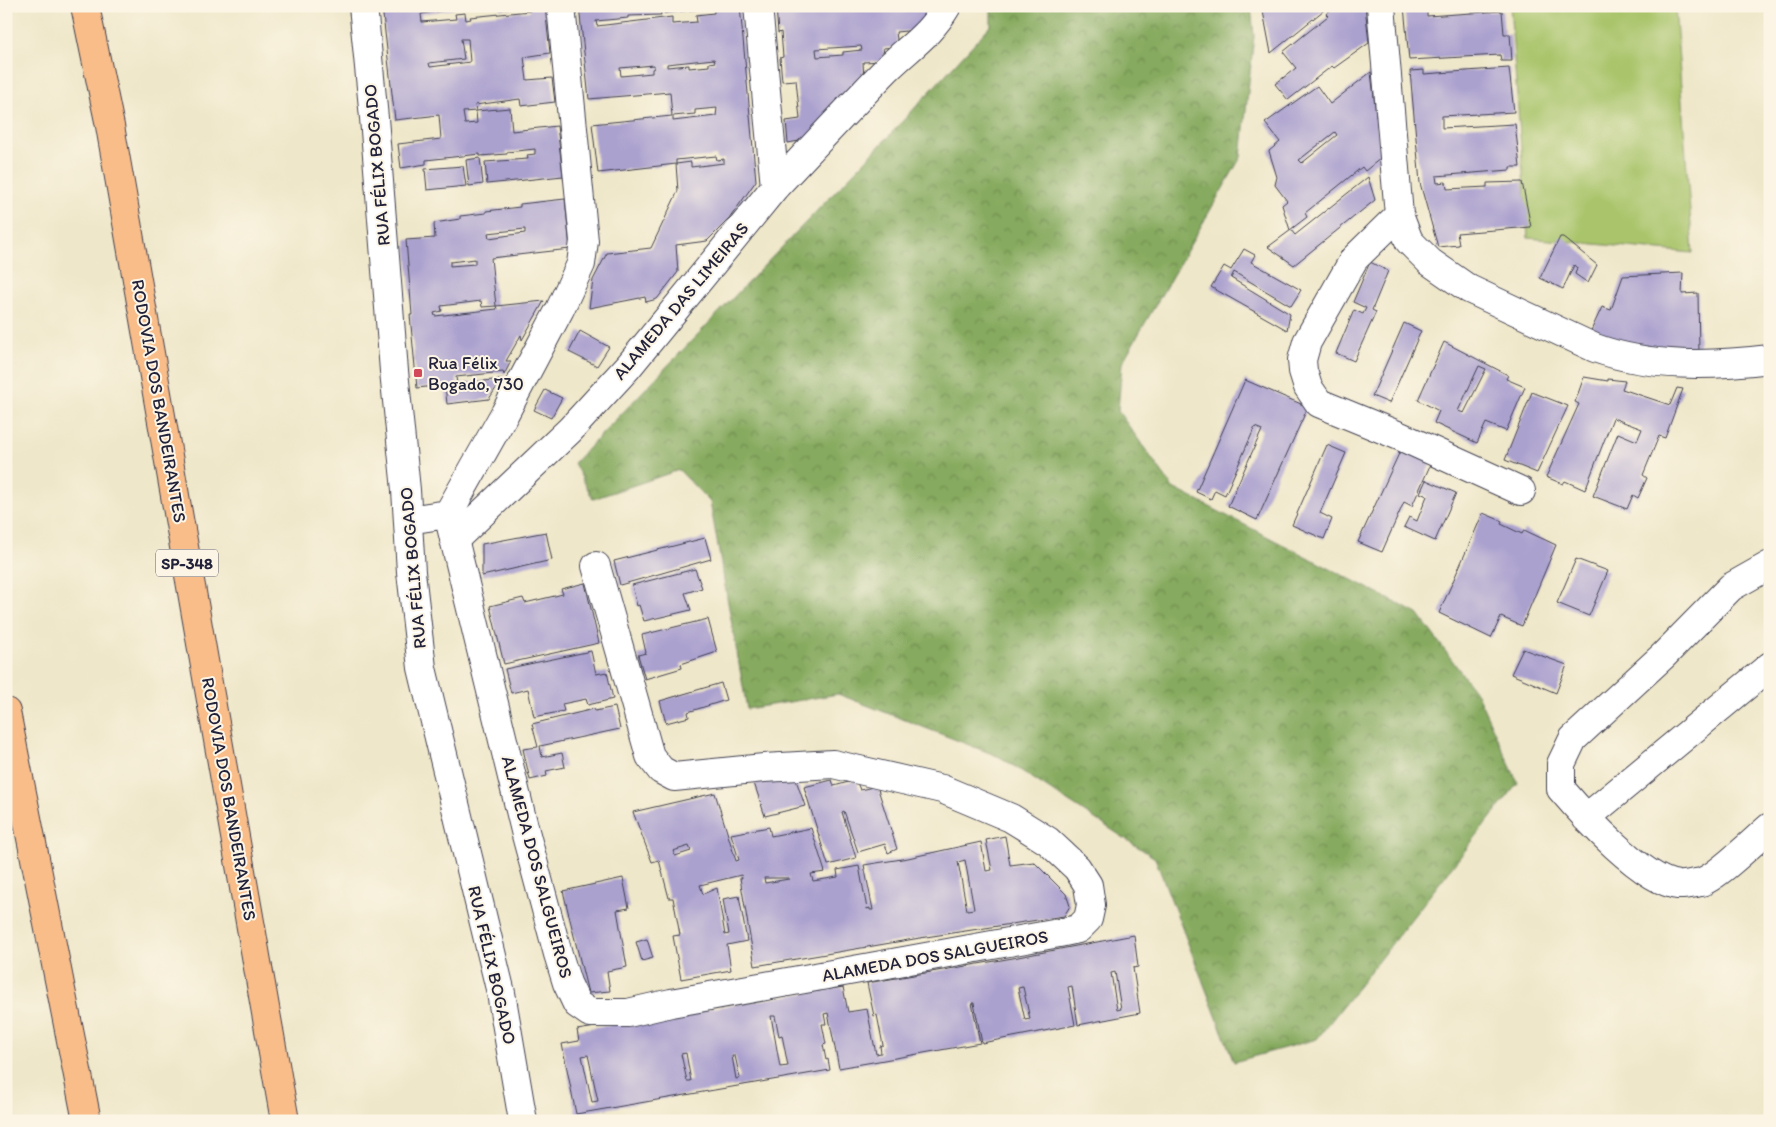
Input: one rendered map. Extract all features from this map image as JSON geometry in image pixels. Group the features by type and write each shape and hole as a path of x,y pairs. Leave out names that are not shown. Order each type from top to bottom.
{"highway":[{"name":"RODOVIA DOS BANDEIRANTES","path":"85,6 110,126 285,1121"},
{"path":"6,712 86,1121"}],"street":[{"name":"RUA FÉLIX BOGADO","path":"363,6 408,520 410,572 422,668 501,993 523,1121"},
{"path":"408,520 451,527 505,414 560,309 581,264 584,242 561,6"},
{"path":"758,6 775,187"},
{"name":"ALAMEDA DAS LIMEIRAS","path":"451,527 570,430 628,367 775,187 888,69 927,34 937,22 946,6"},
{"path":"1381,6 1399,215 1409,242 1430,262 1469,289 1595,348 1615,355 1644,360 1702,365 1770,359"},
{"path":"1399,215 1354,259 1308,342 1302,360 1308,387 1320,403 1402,437 1521,491"},
{"name":"ALAMEDA DOS SALGUEIROS","path":"451,527 526,835 558,954 567,982 577,1004 590,1014 628,1013 671,1003 1059,933 1078,929 1088,918 1091,906 1088,885 1077,868 1048,841 1011,818 942,789 834,764 764,768 674,777 661,770 650,756 596,566"},
{"path":"1770,565 1731,587 1664,655 1573,740 1561,764 1561,789 1586,818 1652,875 1678,885 1703,882 1725,866 1770,827"},
{"path":"1586,818 1770,666"}],"green space":[{"path":"991,6 1251,6 1254,36 1241,157 1122,363 1118,411 1173,488 1418,614 1477,694 1518,783 1317,1039 1234,1062 1155,858 1000,757 838,694 747,709 710,502 679,470 593,499 574,463 888,137 991,25"},
{"path":"1510,6 1675,6 1693,253 1528,238"}],"building":[{"path":"382,6 453,6 454,9 421,14 422,22 456,19 455,14 465,13 466,20 471,19 470,17 530,11 529,6 545,6 550,53 524,57 527,80 552,78 555,102 521,106 520,99 475,105 476,111 510,108 512,131 557,126 563,176 487,184 485,162 528,159 527,155 535,154 535,149 507,152 507,154 480,156 480,154 426,160 426,164 401,168 398,144 441,139 439,115 395,120","holes":["461,39 468,39 470,62 430,67 429,63 464,59","476,111 477,123 465,124 463,112"]},
{"path":"500,6 518,6 518,8 500,9"},
{"path":"579,6 660,6 661,15 628,16 628,18 596,21 597,26 672,17 672,24 697,22 696,15 714,13 714,8 664,13 664,6 740,6 756,181 729,219 707,241 676,245 678,272 657,299 646,302 645,297 589,308 593,280 607,253 651,248 678,191 676,164 598,173 592,124 672,116 670,92 589,99","holes":["714,59 715,62 709,63 709,66 689,68 689,65 667,67 667,64","654,65 652,73 621,76 620,68","717,108 716,116 673,121 673,116 695,114 695,110","716,156 717,160 724,159 724,163 691,167 691,162 676,164 676,160"]},
{"path":"776,6 935,6 917,30 896,32 898,47 883,48 885,61 863,62 864,81 857,92 837,99 839,116 815,138 788,143 786,121 800,119 796,80 782,81 780,58 783,57 781,32 778,33","holes":["861,46 862,50 843,52 843,55 817,57 816,49"]},
{"path":"1262,6 1329,6 1271,53"},
{"path":"1335,6 1365,6 1369,43 1334,68 1332,66 1288,100 1275,84 1296,68 1283,52 1328,16 1326,14"},
{"path":"1404,6 1414,6 1414,11 1427,10 1427,16 1502,11 1504,34 1510,34 1512,61 1501,61 1500,55 1409,60"},
{"path":"1509,68 1514,112 1442,116 1442,128 1515,124 1520,167 1510,167 1510,170 1436,176 1437,183 1446,182 1447,189 1487,187 1487,183 1522,182 1531,227 1457,233 1459,245 1438,247 1420,183 1410,71 1424,70 1424,74"},
{"path":"1371,72 1381,158 1365,171 1362,167 1305,213 1307,217 1290,230 1282,205 1287,201 1275,185 1277,177 1269,151 1280,142 1265,123 1317,86 1330,104","holes":["1335,132 1337,135 1302,163 1299,160"]},
{"path":"480,158 483,184 469,186 466,160"},
{"path":"463,166 466,186 427,190 425,169"},
{"path":"1368,177 1375,200 1294,265 1268,247 1291,230 1295,235"},
{"path":"565,199 570,249 491,258 496,306 544,301 522,340 521,335 506,361 511,361 504,375 503,372 456,377 457,384 502,379 489,399 447,404 445,385 417,388 410,315 412,315 406,240 435,238 434,223 460,219 460,216 520,207 520,204","holes":["525,229 525,233 489,238 488,233","475,259 475,264 450,266 450,262","481,301 482,307 496,306 497,309 435,316 434,313 442,311 441,306"]},
{"path":"1560,237 1563,237 1597,265 1588,283 1575,274 1577,268 1574,265 1563,289 1540,278"},
{"path":"1244,249 1255,255 1251,262 1301,290 1291,306 1234,272 1231,278 1290,314 1287,330 1211,287 1224,266 1231,270"},
{"path":"1370,262 1388,271 1372,310 1376,312 1354,361 1336,353 1354,310 1363,314 1366,308 1353,302"},
{"path":"1683,273 1682,294 1698,293 1699,354 1646,349 1589,335 1602,307 1611,310 1623,276"},
{"path":"1404,323 1421,331 1389,403 1372,396"},
{"path":"580,331 609,347 597,366 569,352"},
{"path":"1444,342 1508,375 1506,379 1525,387 1506,431 1486,423 1477,443 1434,423 1439,411 1418,400","holes":["1479,366 1486,369 1464,413 1458,411"]},
{"path":"1584,377 1608,381 1608,379 1625,381 1622,389 1670,405 1677,388 1683,389 1665,438 1659,436 1643,475 1647,478 1638,498 1633,495 1627,509 1593,496 1618,433 1637,441 1642,429 1613,418 1585,490 1565,481 1563,484 1546,477 1579,404 1575,402"},
{"path":"1245,380 1308,407 1257,520 1228,506 1262,430 1255,427 1225,495 1215,490 1211,499 1196,492"},
{"path":"545,390 562,398 551,418 534,410"},
{"path":"1532,392 1568,406 1537,473 1505,460"},
{"path":"1327,445 1346,453 1320,513 1332,519 1324,539 1292,525"},
{"path":"1402,447 1432,461 1412,506 1404,502 1382,552 1358,542"},
{"path":"1426,480 1456,493 1435,541 1404,527 1409,517 1417,521 1427,496 1420,493"},
{"path":"1483,513 1502,521 1501,524 1522,534 1524,530 1556,545 1522,626 1501,617 1491,638 1439,613"},
{"path":"546,532 552,560 482,576 482,544"},
{"path":"705,538 711,559 620,585 614,561"},
{"path":"1576,559 1608,571 1589,616 1557,603"},
{"path":"695,569 702,588 685,593 691,610 644,621 639,605 637,606 632,585"},
{"path":"585,583 599,643 504,664 490,606 523,598 525,603 563,594 561,589"},
{"path":"708,619 717,652 681,664 682,668 645,679 638,655 646,653 642,635"},
{"path":"1523,649 1567,665 1556,693 1511,674"},
{"path":"591,651 596,674 607,672 613,699 588,705 586,699 562,704 564,711 534,717 528,689 511,693 505,669"},
{"path":"721,683 726,700 688,712 689,717 666,723 660,701"},
{"path":"615,707 620,729 540,746 542,757 562,753 565,767 546,771 547,776 530,780 523,749 538,747 532,724 594,709 595,711"},
{"path":"794,774 805,806 765,816 754,783"},
{"path":"832,780 834,786 856,780 860,790 877,786 897,849 888,853 885,844 858,852 844,811 842,812 856,858 828,865 804,787"},
{"path":"715,793 736,861 739,860 731,834 769,827 771,836 811,828 825,872 811,874 813,881 838,877 837,870 859,866 867,909 870,908 870,910 873,910 864,865 908,858 981,842 986,871 992,870 986,840 1005,836 1010,865 1034,862 1066,894 1070,906 1064,916 755,966 741,875 700,885 703,894 717,888 725,935 729,934 723,899 739,896 747,941 727,945 731,970 681,979 673,936 680,935 673,898 669,898 659,860 652,862 633,812","holes":["689,846 691,851 675,856 673,851","965,860 974,909 967,910 958,862","764,878 789,878 789,879 765,883"]},
{"path":"623,878 629,908 617,910 627,967 607,971 610,991 588,993 563,891"},
{"path":"1134,935 1138,967 1133,968 1140,1013 1078,1025 1072,986 1068,987 1075,1025 982,1043 974,1003 972,1003 980,1043 839,1068 828,1013 824,1014 826,1024 822,1024 826,1044 823,1045 830,1070 576,1114 562,1044 579,1041 577,1030 843,987 848,1012 867,1009 876,1054 881,1053 880,1046 883,1045 877,1015 874,1016 867,983","holes":["1115,972 1121,1009 1117,1010 1111,973","1023,987 1030,1019 1025,1020 1018,988","771,1016 775,1016 779,1036 782,1035 788,1066 780,1067","686,1053 691,1081 687,1081 681,1054","588,1055 598,1101 592,1102 582,1056","732,1056 735,1056 740,1078 736,1079"]},
{"path":"647,939 653,958 642,961 636,942"}],"place":[{"name":"Rua Félix Bogado, 730","path":"418,373"}]}
